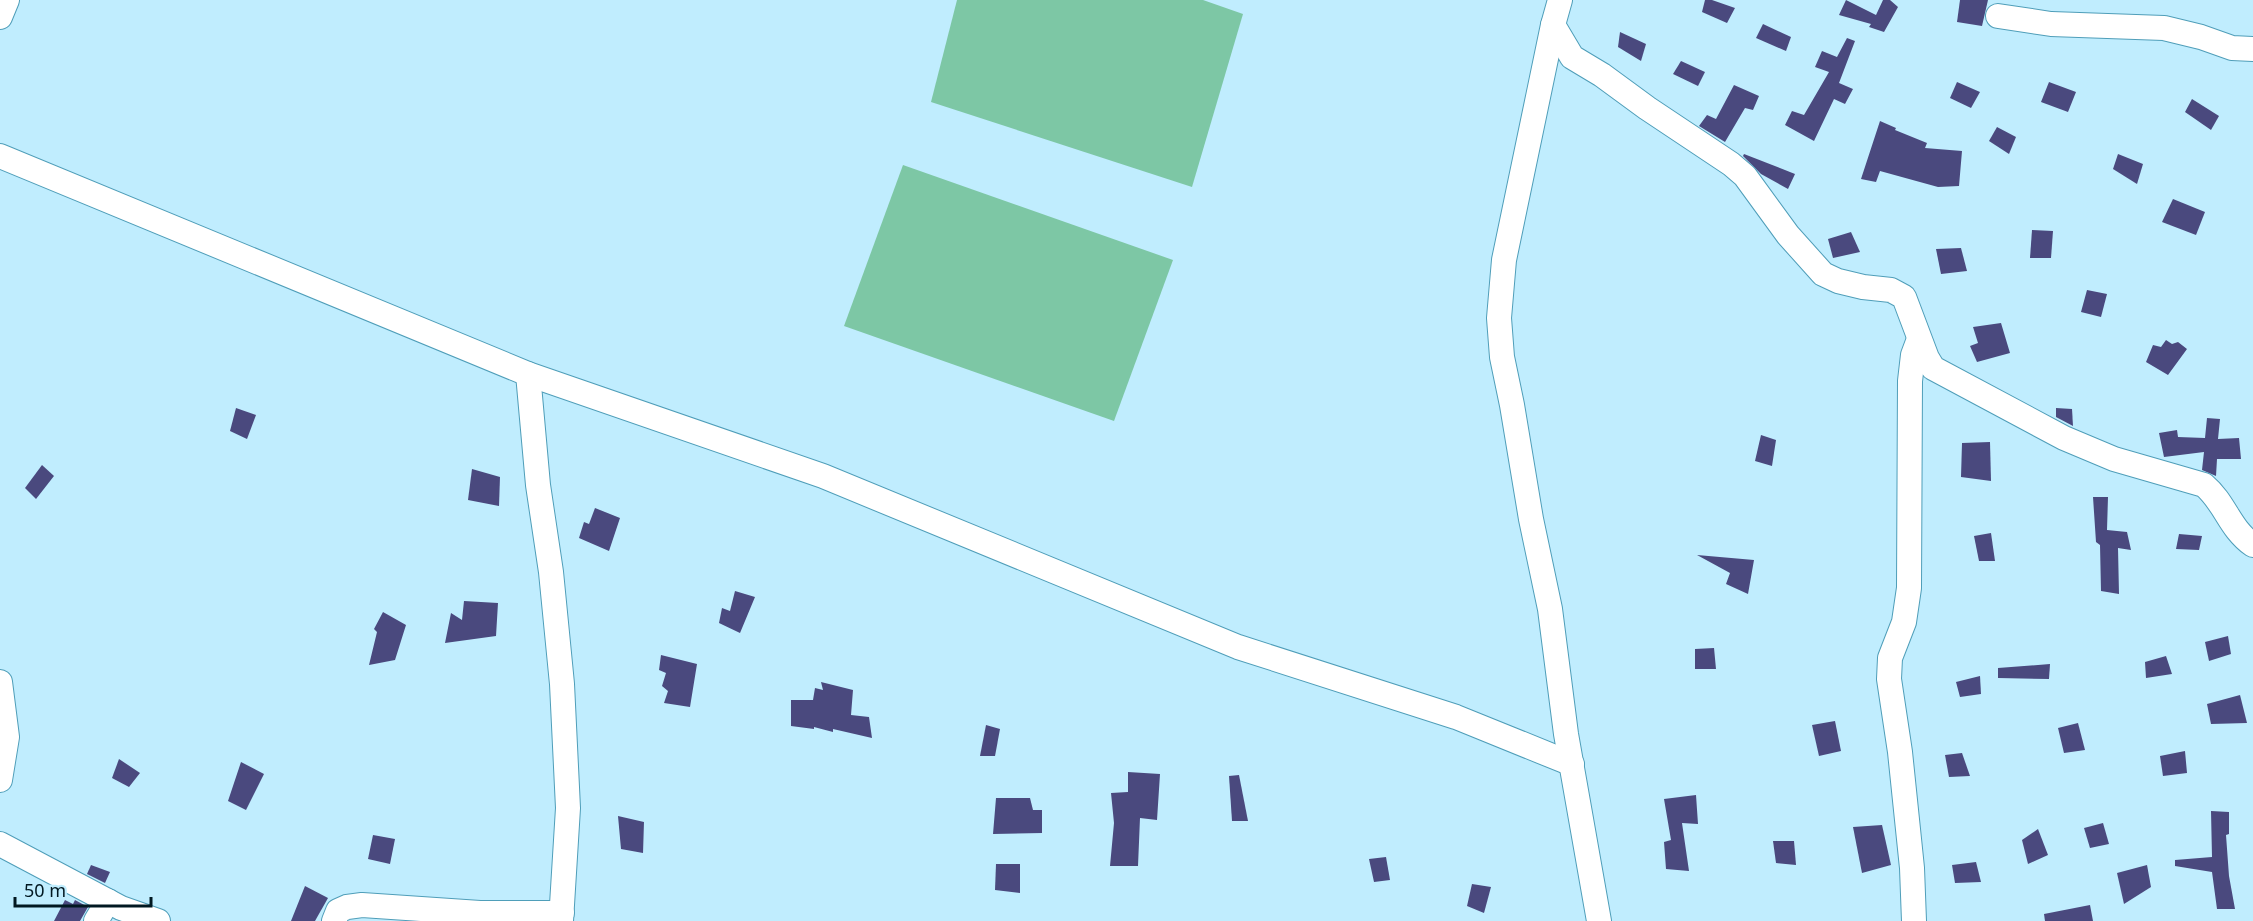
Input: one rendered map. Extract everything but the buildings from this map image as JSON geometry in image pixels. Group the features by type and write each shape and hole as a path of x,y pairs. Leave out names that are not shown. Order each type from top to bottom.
{"street":[{"path":"0,17 7,0"},
{"path":"1560,0 1503,260 1499,318 1502,357 1550,609 1572,764 1599,921"},
{"path":"1998,16 2051,24 2164,28 2201,37 2232,48 2253,49"},
{"path":"1553,25 1572,57 1602,75 1745,176 1788,235 1823,274 1838,282 1892,290 1904,297 1912,314 1919,339 1933,368 2064,438 2114,459 2204,485 2215,495 2234,528 2253,545"},
{"path":"0,156 528,374 824,476 1238,647 1456,717 1572,764"},
{"path":"1914,921 1912,868 1890,679 1890,658 1904,622 1909,588 1910,381 1913,355 1919,339"},
{"path":"334,921 338,910 362,905 562,917 568,808 562,684 551,572 538,485 528,374"},
{"path":"0,682 7,737 0,780"},
{"path":"3,847 102,911 121,908 158,921"}],"green space":[{"path":"957,0 1203,0 1243,14 1192,187 931,102"},
{"path":"903,165 1173,260 1114,421 844,326"}]}
